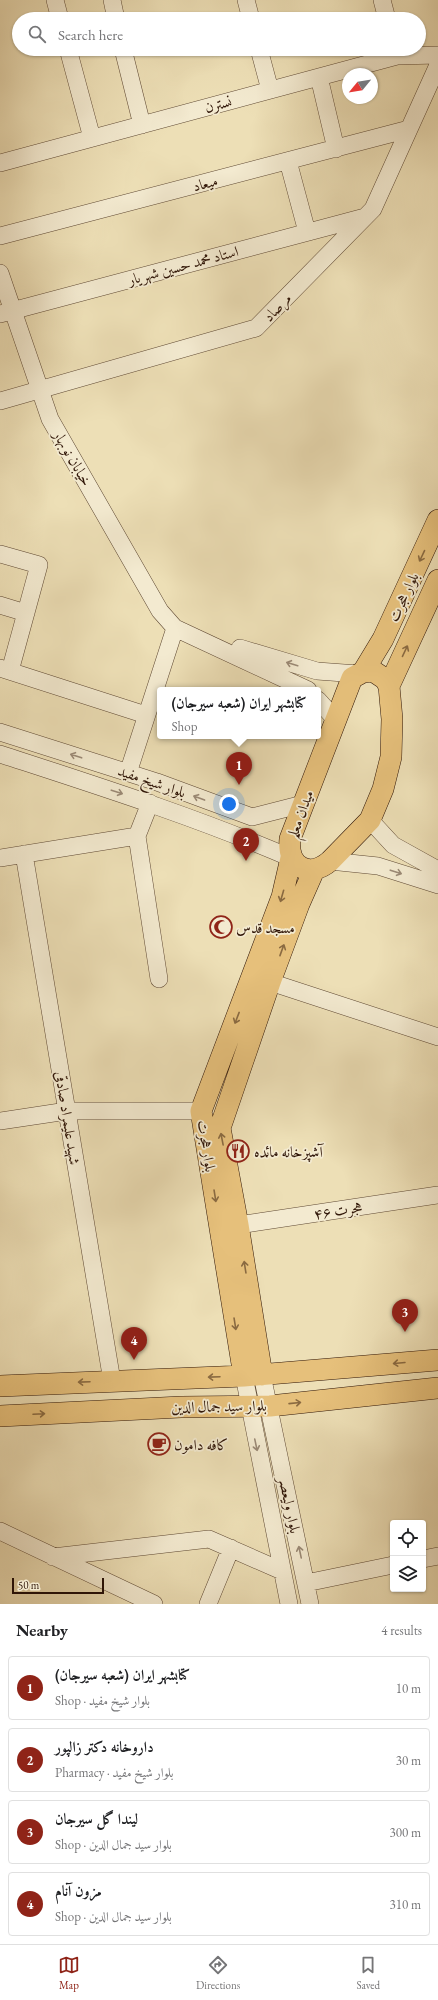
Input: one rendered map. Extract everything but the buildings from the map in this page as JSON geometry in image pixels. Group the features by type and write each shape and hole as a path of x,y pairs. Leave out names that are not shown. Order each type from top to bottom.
{"main road":[{"name":"بلوار هجرت","path":"360,673 383,639 438,520"},
{"name":"بلوار هجرت","path":"388,686 438,580"},
{"path":"322,866 370,820 383,789 390,757 392,719 388,686 385,679 380,674 373,671 360,673"},
{"name":"میدان معلم","path":"322,866 305,869 297,865 291,858 288,849 303,804 352,678 360,673"},
{"name":"بلوار هجرت","path":"253,1376 202,1111 282,897 291,858"},
{"name":"بلوار هجرت","path":"253,1376 238,1225 220,1128 270,982 299,904 322,866"},
{"name":"بلوار سید جمال الدین","path":"0,1386 253,1376 438,1360"},
{"name":"بلوار سید جمال الدین","path":"0,1416 181,1406 270,1406 438,1388"}],"street":[{"path":"55,0 58,12"},
{"path":"112,0 115,12"},
{"path":"246,0 249,12"},
{"path":"382,0 385,12"},
{"name":"نسترن","path":"426,54 438,55"},
{"path":"70,56 92,138"},
{"path":"126,56 142,125"},
{"path":"261,56 270,90"},
{"name":"نسترن","path":"0,163 319,77 384,56"},
{"name":"مرصاد","path":"0,401 40,391 95,373 256,328 373,209 438,64"},
{"path":"319,77 336,149"},
{"name":"میعاد","path":"0,236 409,129"},
{"path":"288,161 306,232"},
{"name":"استاد محمد حسین شهریار","path":"7,313 366,216"},
{"name":"خیابان نوبهار","path":"0,273 7,313 40,391 50,419 160,611 174,628"},
{"path":"0,554 39,565 26,613 5,669 146,715"},
{"path":"0,606 26,613"},
{"path":"174,628 317,671 360,673"},
{"path":"174,628 303,687"},
{"path":"128,773 174,628"},
{"path":"308,687 317,671"},
{"path":"321,703 336,720"},
{"name":"بلوار شیخ مفید","path":"0,732 128,773 252,817"},
{"name":"بلوار شیخ مفید","path":"0,754 150,803 245,838 291,858"},
{"path":"150,803 137,836 159,978"},
{"path":"245,838 252,829 252,817 303,804"},
{"path":"370,820 393,845 438,870"},
{"path":"0,858 137,836"},
{"path":"378,866 382,855 393,845"},
{"name":"شهید علیمراد صادقی","path":"24,854 112,1381"},
{"path":"322,866 378,866 438,885"},
{"path":"270,982 438,1037"},
{"path":"0,1121 67,1111 202,1111"},
{"name":"هجرت ۴۶","path":"238,1225 438,1195"},
{"name":"بلوار ولیعصر","path":"253,1376 270,1406 310,1604"},
{"name":"بلوار ولیعصر","path":"253,1376 248,1407 289,1604"},
{"path":"0,1531 52,1557 154,1604"},
{"path":"52,1557 209,1538 282,1572"},
{"path":"208,1604 231,1548"},
{"path":"426,1558 438,1556"},
{"path":"306,1583 390,1566"}],"place":[{"name":"کتابشهر ایران (شعبه سیرجان)","path":"239,785"},
{"name":"داروخانه دکتر زالپور","path":"246,861"},
{"name":"مسجد قدس","path":"221,927"},
{"name":"آشپزخانه مائده","path":"238,1151"},
{"name":"لیندا گل سیرجان","path":"405,1332"},
{"name":"مزون آنام","path":"134,1360"},
{"name":"کافه دامون","path":"159,1444"}]}
